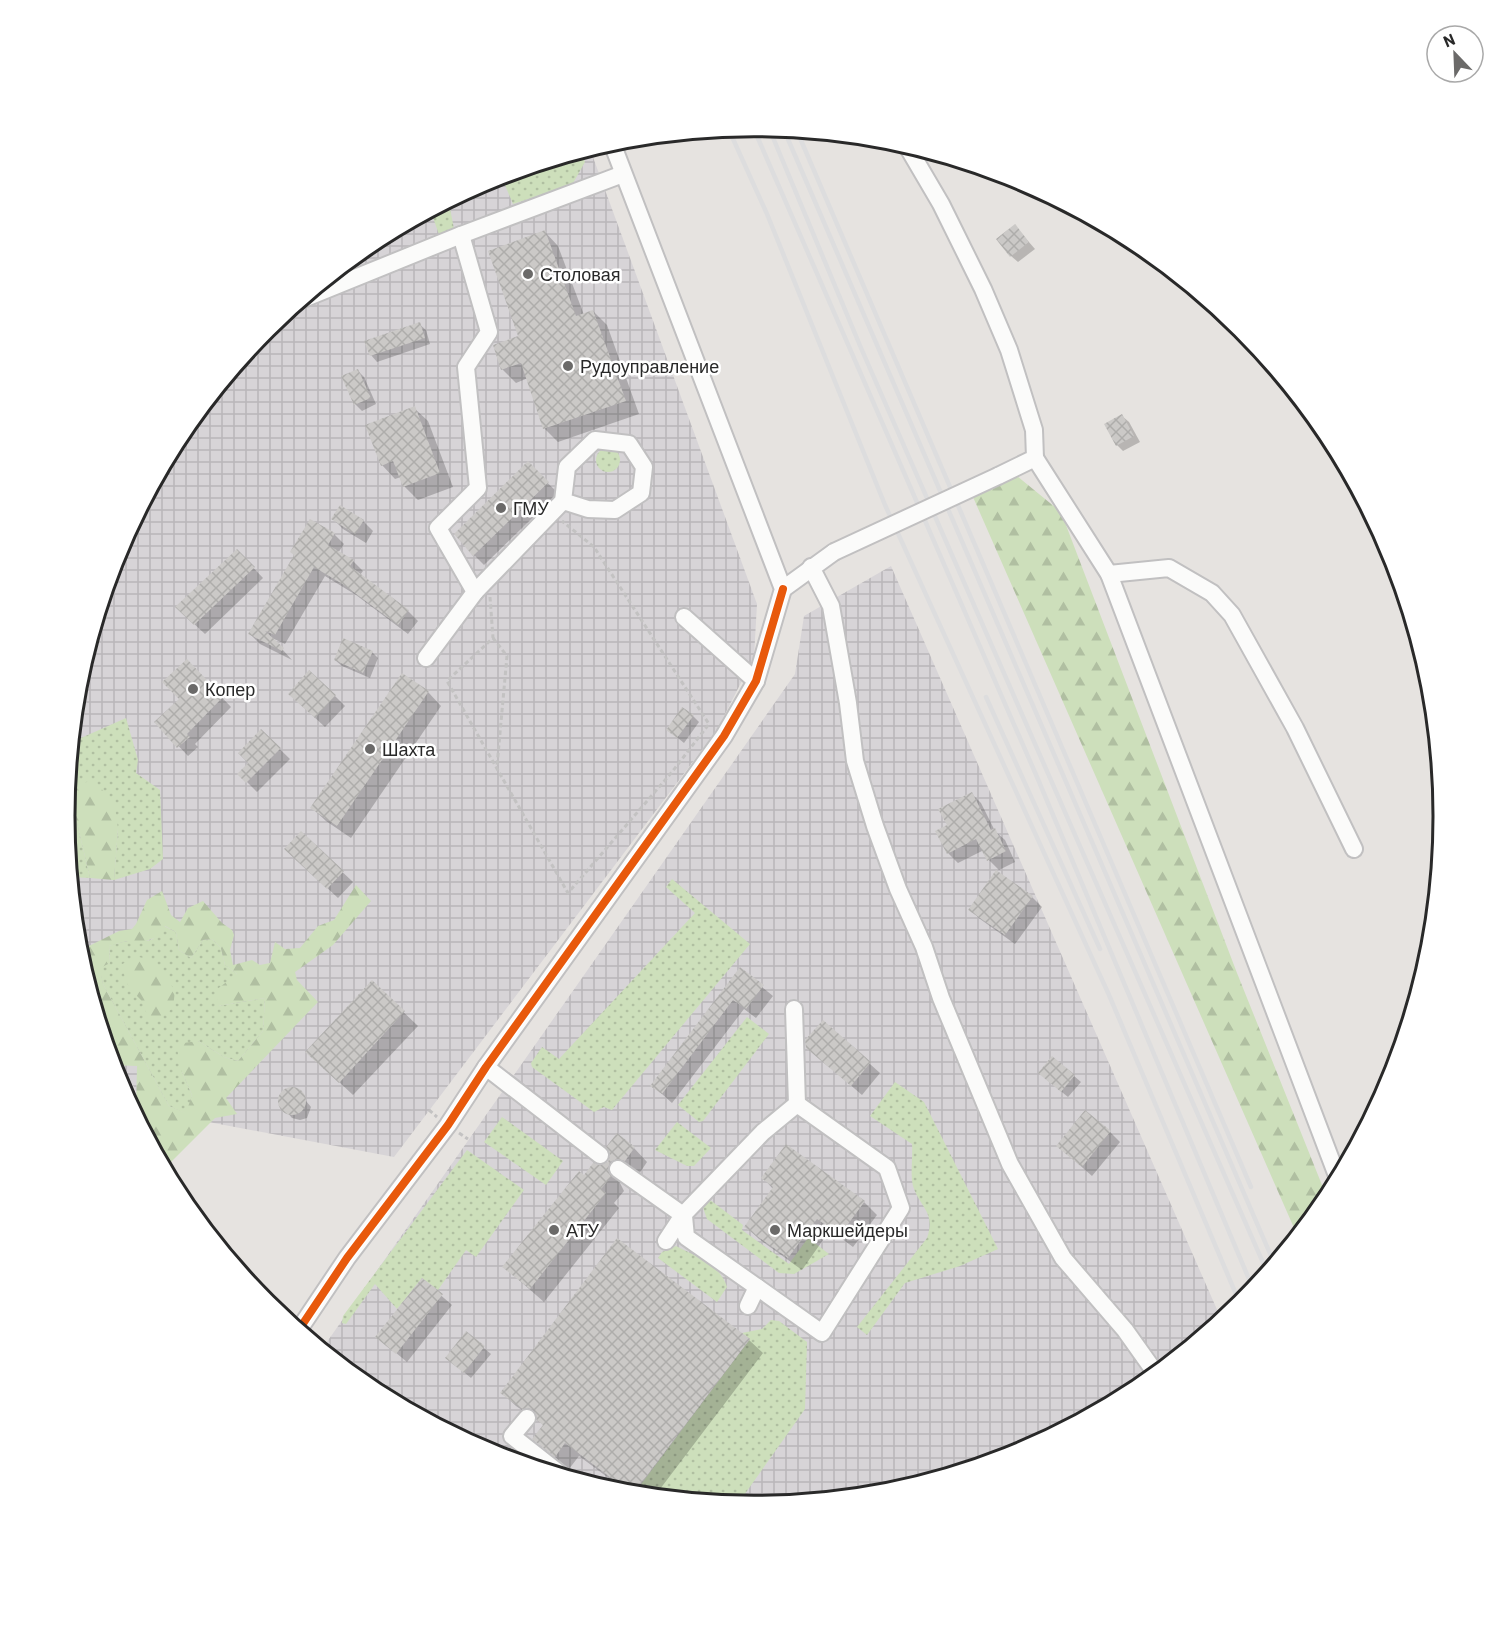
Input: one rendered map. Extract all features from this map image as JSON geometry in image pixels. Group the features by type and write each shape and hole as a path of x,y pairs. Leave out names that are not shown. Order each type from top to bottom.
{"street":[{"path":"615,153 783,588"},
{"path":"913,157 952,225 1009,350 1034,430 1035,458 1109,574 1335,1170"},
{"path":"327,289 461,235 623,174"},
{"path":"461,235 489,332 466,367 478,488 438,528 475,592"},
{"path":"426,658 475,592 557,507 567,467 595,440 628,444 644,467 641,493 615,510 557,507"},
{"path":"302,1324 347,1258 448,1125 486,1067 724,736 756,681 783,588 834,552 1035,458"},
{"path":"811,567 831,606 848,703 855,761 875,826 898,890 924,947 941,998 1010,1164 1063,1258 1125,1330 1151,1368"},
{"path":"1109,574 1169,568 1212,593 1232,615 1296,728 1354,849"},
{"path":"684,617 756,681"},
{"path":"794,1009 797,1104"},
{"path":"486,1067 600,1155"},
{"path":"666,1241 683,1215 763,1132 797,1104"},
{"path":"618,1169 683,1215 686,1237 822,1333 901,1208 887,1168 797,1104"},
{"path":"748,1306 757,1287"},
{"path":"527,1418 512,1436 546,1463"}],"path":[{"path":"493,638 447,681 568,893 672,772 709,724 594,547 557,507"},
{"path":"489,577 493,638 507,656 496,768"}],"shaded area":[{"path":"593,158 757,604 754,657 717,730 394,1157 145,1110 121,1060 98,993 81,906 76,861 75,817 76,773 81,728 98,641 111,599 145,516 166,477 215,403 274,337 306,306 341,278 377,252 454,208 494,189"},
{"path":"891,566 1218,1313 1168,1356 1132,1382 1094,1405 1015,1445 930,1473 843,1491 754,1496 666,1491 579,1473 494,1445 454,1426 377,1382 326,1344 795,674 804,616"}],"green space":[{"path":"584,160 572,185 513,204 505,185"},
{"path":"450,210 454,229 441,240 434,219"},
{"path":"608,448 617,451 620,460 617,469 608,472 599,469 596,460 599,451"},
{"path":"1017,476 1061,512 1237,973 1323,1188 1295,1230 973,497"},
{"path":"126,718 138,760 136,773 160,790 163,859 150,869 114,880 118,829 75,797 80,739"},
{"path":"91,779 114,801 118,829 114,880 90,878 75,814 76,789"},
{"path":"75,814 90,878 78,877"},
{"path":"672,879 750,944 612,1110 604,1107 594,1112 532,1067 531,1063 542,1047 559,1059 695,913 666,887"},
{"path":"356,885 371,901 333,945 295,972 297,980 318,1002 226,1098 237,1114 215,1118 170,1163 136,1098 137,1066 123,1065 111,1035 87,947 119,931 132,929 147,900 162,891 171,915 180,922 188,908 203,901 222,923 232,930 234,935 230,950 233,965 252,960 260,965 270,963 275,942 285,949 300,948 318,926 334,920","holes":["165,926 176,932 179,950 191,958 203,940 212,939 221,948 225,965 237,974 216,990 218,1006 265,998 263,1031 238,1061 224,1057 198,1041 176,1044 182,1072 192,1095 186,1113 169,1106 103,984 100,968 110,963 109,946 127,941 143,942 157,937"]},
{"path":"164,926 176,932 179,950 191,958 203,940 212,939 221,948 225,965 237,974 218,1006 265,998 263,1031 238,1061 224,1057 198,1041 182,1072 192,1095 187,1114 169,1106 103,984 99,967 110,963 109,946 128,941 149,941 156,937"},
{"path":"135,956 151,960 175,990 173,1008 151,1024 141,1000 129,988 121,965"},
{"path":"747,1017 769,1034 703,1121 699,1122 678,1105"},
{"path":"895,1082 924,1102 998,1249 960,1266 905,1283 867,1335 857,1327 927,1238 930,1222 913,1186 912,1144 870,1116"},
{"path":"502,1117 563,1161 546,1185 484,1142"},
{"path":"677,1122 711,1148 694,1166 687,1166 655,1150"},
{"path":"467,1150 524,1190 476,1257 466,1250 438,1290 422,1278 397,1309 375,1284 346,1324 342,1323 343,1316"},
{"path":"705,1196 743,1225 742,1230 789,1264 808,1238 829,1254 794,1274 779,1273 707,1219 702,1205"},
{"path":"676,1246 706,1262 719,1272 727,1287 717,1302 658,1258 662,1252"},
{"path":"771,1320 779,1321 807,1342 805,1409 744,1496 666,1491 640,1486 750,1339 742,1333 762,1329"}],"building":[{"path":"1015,224 1029,242 1010,257 996,239"},
{"name":"Рудоуправление","path":"545,230 576,316 593,310 626,401 543,429 521,363 501,370 493,345 518,336 488,251"},
{"path":"420,322 425,338 370,356 364,341"},
{"path":"358,369 371,398 354,405 341,376"},
{"path":"415,406 440,473 403,487 393,461 381,466 365,425"},
{"path":"1122,414 1134,436 1116,446 1104,424"},
{"name":"ГМУ","path":"528,461 549,482 473,556 454,534"},
{"path":"340,505 364,520 355,534 331,519"},
{"path":"310,519 335,533 328,545 354,560 350,566 409,610 398,625 344,585 314,567 275,635 265,631 284,648 282,651 248,634 294,555 290,552"},
{"path":"237,549 255,567 194,625 175,607"},
{"path":"343,638 373,651 363,673 334,660"},
{"name":"Копер","path":"187,659 223,697 187,734 190,737 177,748 154,722 179,699 162,682"},
{"path":"309,670 336,695 315,718 288,694"},
{"name":"Шахта","path":"402,673 429,691 337,826 310,808"},
{"path":"682,707 694,715 677,738 666,730"},
{"path":"261,729 281,748 246,783 237,774 248,763 238,753"},
{"path":"972,792 991,830 995,828 1006,851 987,861 976,839 947,854 935,831 947,825 938,809"},
{"path":"301,831 344,871 327,889 284,849"},
{"path":"996,870 1033,896 1005,935 968,910"},
{"path":"740,967 764,985 746,1009 733,1000 662,1094 650,1086"},
{"path":"372,980 405,1011 339,1083 305,1052"},
{"path":"823,1020 871,1062 851,1086 806,1048 805,1040"},
{"path":"1052,1056 1075,1075 1061,1092 1038,1073"},
{"path":"292,1087 302,1091 306,1101 302,1111 292,1115 282,1111 278,1101 282,1091"},
{"path":"1085,1110 1111,1131 1082,1167 1056,1146"},
{"name":"АТУ","path":"617,1133 635,1147 625,1161 618,1159 610,1162 608,1169 611,1177 601,1189 606,1193 530,1289 502,1267 579,1171 584,1175 593,1163 599,1165 608,1162 610,1156 606,1147"},
{"path":"786,1144 865,1201 840,1235 817,1219 788,1258 744,1227 773,1187 761,1178"},
{"path":"617,1238 750,1339 639,1486 615,1481 565,1443 555,1457 532,1439 543,1425 537,1420 534,1410 522,1409 500,1393"},
{"path":"422,1278 443,1294 396,1354 375,1337"},
{"path":"466,1331 485,1346 464,1373 445,1358"}],"railway":[{"path":"757,137 1037,777 1250,1281"},
{"path":"733,138 767,214 885,505 1109,995 1237,1295"},
{"path":"773,138 861,348 1264,1266"},
{"path":"788,138 1272,1257"},
{"path":"800,139 1251,1187"},
{"path":"986,697 1100,949"}],"cycle path":[{"path":"302,1324 347,1258 448,1125 486,1067 724,736 756,681 783,589"}],"place":[{"name":"Столовая","path":"528,274"},
{"name":"Рудоуправление","path":"568,366"},
{"name":"ГМУ","path":"501,508"},
{"name":"Копер","path":"193,689"},
{"name":"Шахта","path":"370,749"},
{"name":"АТУ","path":"554,1230"},
{"name":"Маркшейдеры","path":"775,1230"}]}
